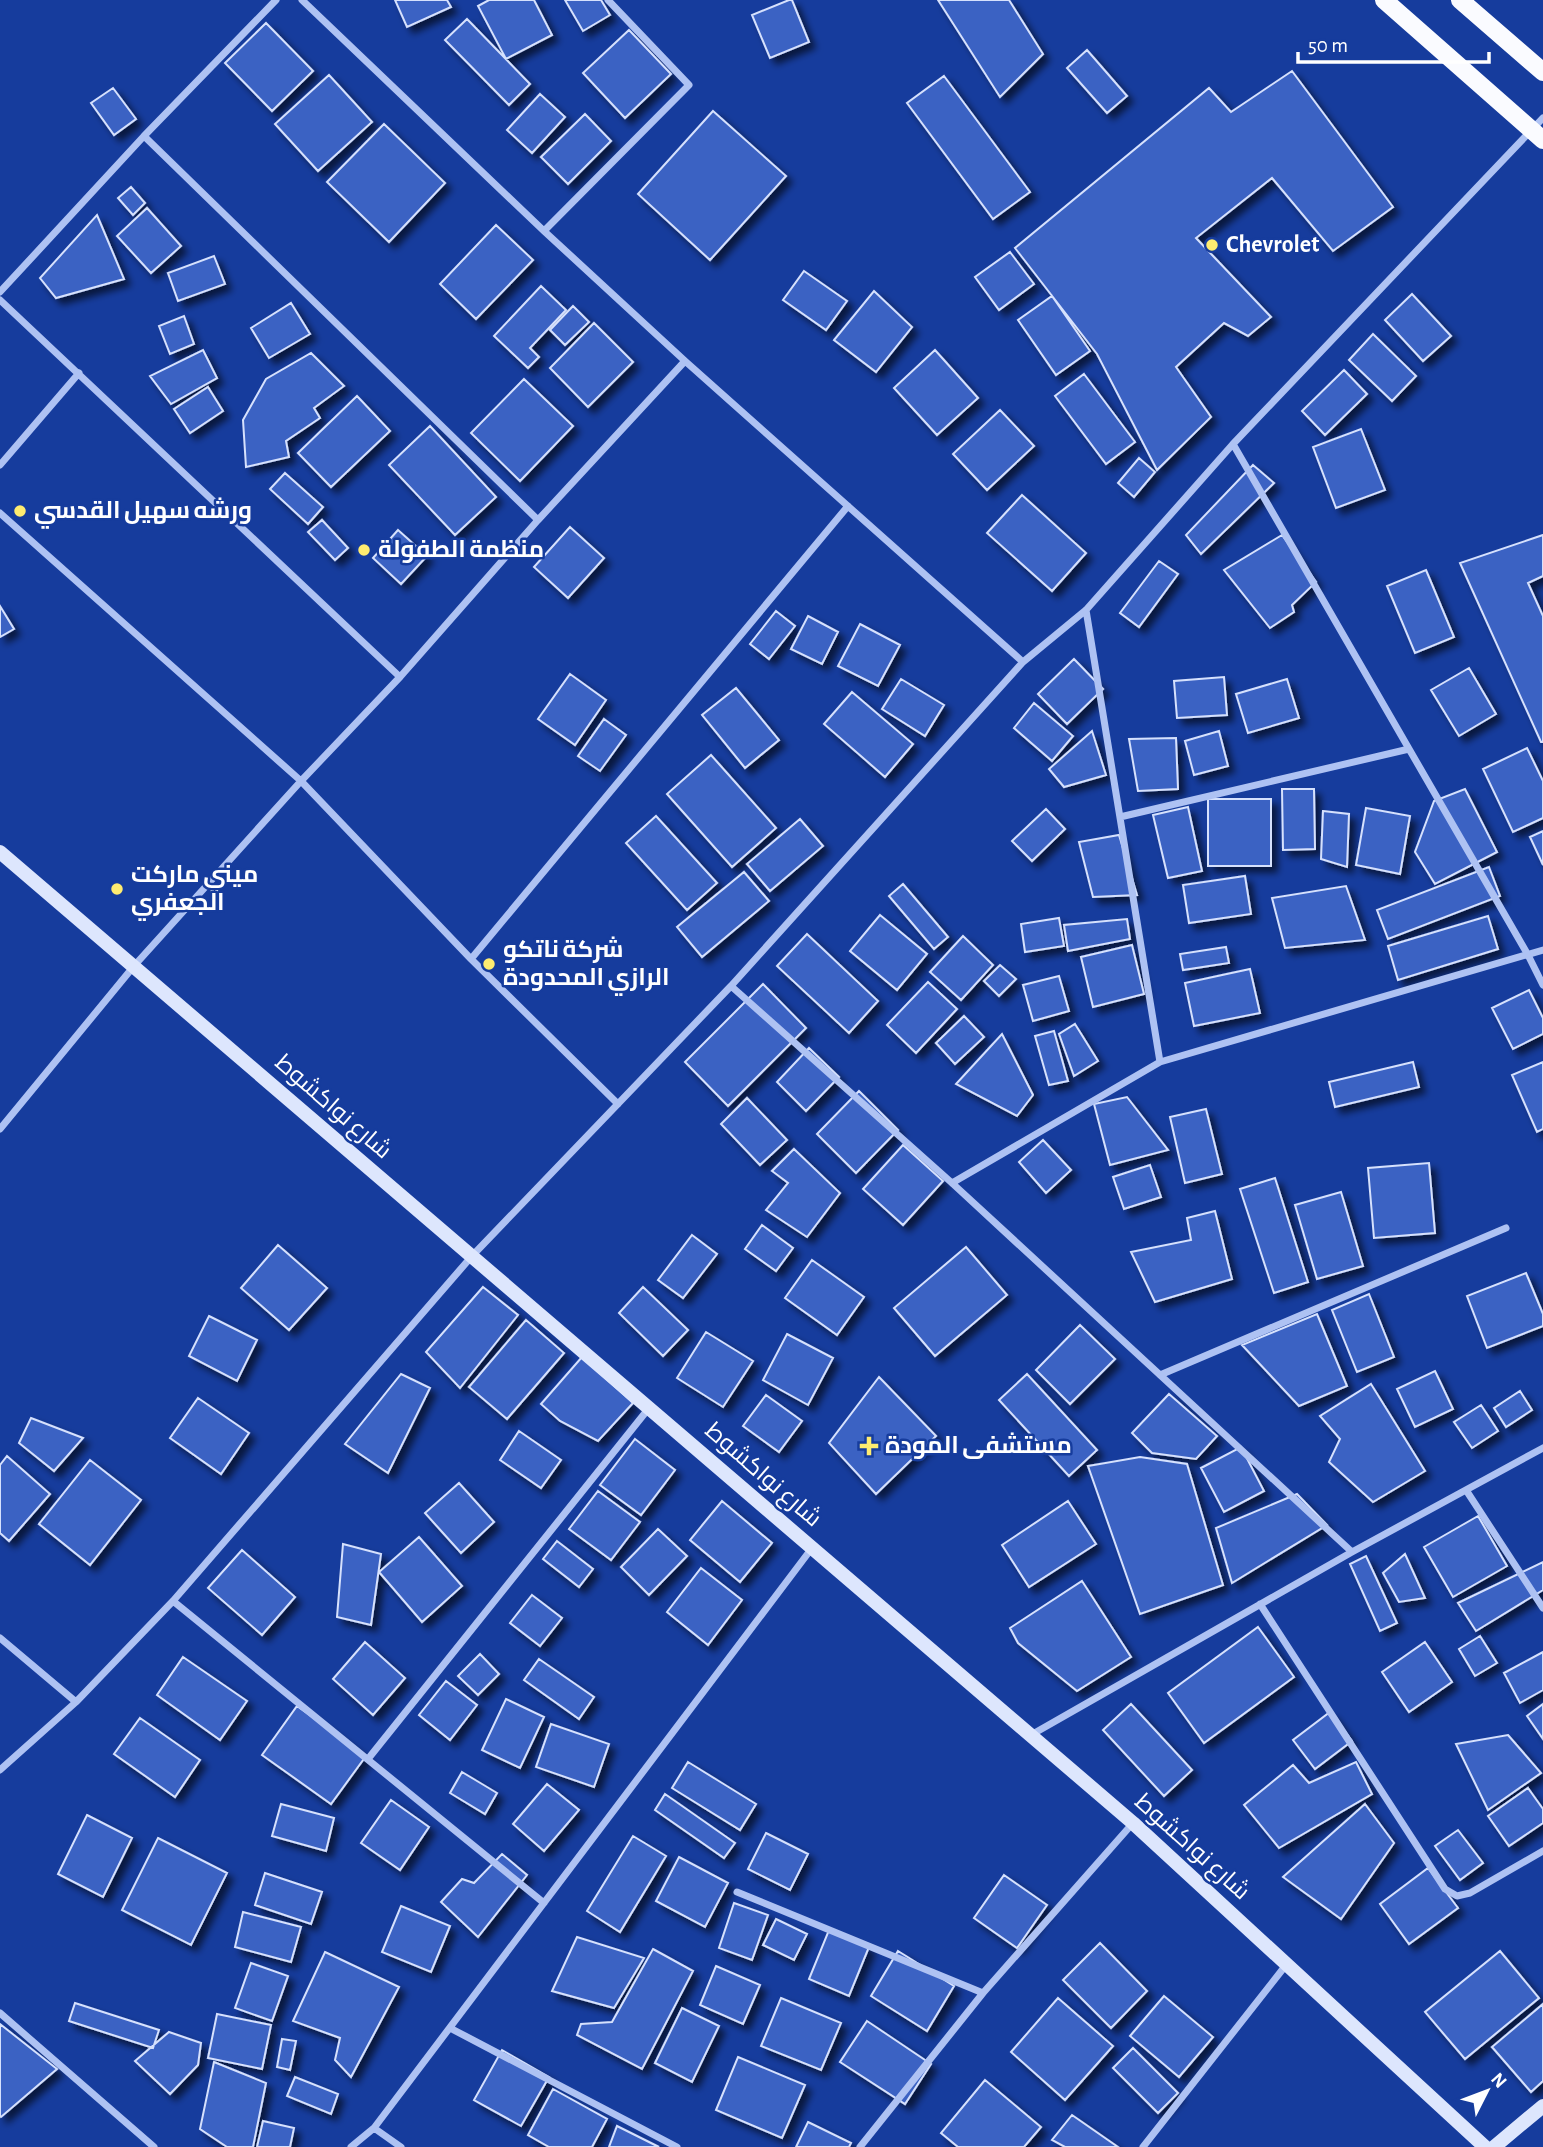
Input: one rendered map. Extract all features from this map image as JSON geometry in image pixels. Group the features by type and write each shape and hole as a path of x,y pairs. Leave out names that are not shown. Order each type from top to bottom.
{"main road":[{"path":"1384,0 1539,129"},
{"path":"1460,0 1543,72"}],"street":[{"path":"0,292 144,136 276,0"},
{"path":"302,0 685,361 1023,662"},
{"path":"544,230 689,85 608,0"},
{"path":"0,1770 76,1702 173,1601 472,1256 731,986 1023,662 1086,610 1233,444 1539,129"},
{"path":"144,136 538,520"},
{"path":"0,300 400,677"},
{"path":"0,1129 134,966 685,361"},
{"path":"0,465 79,373"},
{"path":"1233,444 1543,985"},
{"path":"471,960 848,506"},
{"path":"0,513 301,781 471,960 618,1104"},
{"path":"1086,610 1160,1062"},
{"path":"1119,817 1409,749"},
{"name":"شارع نواكشوط","path":"0,852 1133,1823 1485,2147"},
{"path":"952,1183 1160,1062 1543,950"},
{"path":"731,986 952,1183 1352,1552"},
{"path":"1160,1375 1506,1228"},
{"path":"368,1759 649,1408"},
{"path":"1031,1735 1352,1552 1543,1448"},
{"path":"1466,1490 1543,1608"},
{"path":"351,2147 374,2128 812,1547"},
{"path":"173,1601 544,1903"},
{"path":"1260,1604 1445,1889 1457,1896 1471,1893 1543,1851"},
{"path":"0,1638 76,1702"},
{"path":"860,2147 983,1993 1133,1823"},
{"path":"737,1892 983,1993"},
{"path":"1143,2147 1286,1965"},
{"path":"0,2013 154,2147"},
{"path":"450,2028 677,2147"},
{"path":"1494,2147 1543,2106"},
{"path":"374,2128 401,2147"}],"building":[{"path":"395,0 447,0 451,7 407,27"},
{"path":"489,0 534,0 552,35 506,59 478,6"},
{"path":"565,0 601,0 610,15 583,31"},
{"path":"792,0 809,42 770,58 752,15"},
{"path":"938,0 1009,0 1043,54 1000,97"},
{"path":"467,19 530,84 509,105 445,40"},
{"path":"266,23 313,71 272,111 225,63"},
{"path":"629,30 671,74 625,118 583,73"},
{"path":"1087,50 1127,96 1107,113 1067,68"},
{"path":"1292,71 1393,207 1333,251 1272,178 1196,238 1271,317 1248,336 1224,323 1176,367 1211,417 1157,470 1097,354 1015,248 1209,88 1231,112"},
{"path":"329,75 372,122 318,171 275,124"},
{"path":"944,76 1030,192 993,219 907,103"},
{"path":"113,88 136,119 114,135 91,103"},
{"path":"540,94 565,117 532,153 507,130"},
{"path":"713,111 786,176 710,260 638,194"},
{"path":"585,114 611,141 568,184 541,157"},
{"path":"384,124 445,183 389,242 327,182"},
{"path":"131,187 145,203 133,215 118,198"},
{"path":"147,208 181,246 151,273 117,236"},
{"path":"97,215 124,279 56,298 40,278"},
{"path":"496,225 533,260 476,319 440,284"},
{"path":"1010,252 1034,284 999,310 975,277"},
{"path":"214,256 225,284 178,301 168,273"},
{"path":"804,271 847,301 826,330 783,300"},
{"path":"541,286 566,310 530,348 539,357 528,368 494,336"},
{"path":"874,291 912,327 876,372 834,340"},
{"path":"1412,294 1451,336 1423,361 1385,320"},
{"path":"1052,296 1090,351 1056,375 1018,320"},
{"path":"291,303 310,334 269,358 251,328"},
{"path":"573,306 589,322 565,345 550,330"},
{"path":"184,316 194,344 170,354 159,326"},
{"path":"594,323 633,362 588,407 550,368"},
{"path":"1373,334 1416,376 1392,401 1349,360"},
{"path":"203,350 217,378 171,404 150,376"},
{"path":"935,350 978,398 937,435 894,388"},
{"path":"311,353 344,386 314,408 320,418 286,441 289,457 246,467 243,420 266,379"},
{"path":"1344,370 1367,394 1325,435 1302,411"},
{"path":"1084,374 1135,442 1106,464 1055,396"},
{"path":"524,379 573,426 520,481 471,433"},
{"path":"208,387 223,411 190,433 174,409"},
{"path":"357,396 390,431 331,487 298,453"},
{"path":"1000,410 1034,446 987,490 953,454"},
{"path":"430,426 496,497 455,535 389,465"},
{"path":"1361,429 1385,490 1336,508 1313,447"},
{"path":"1139,458 1155,472 1134,497 1118,483"},
{"path":"1253,465 1274,483 1201,554 1186,535"},
{"path":"285,473 323,507 308,524 270,489"},
{"path":"1022,495 1086,553 1052,591 987,533"},
{"path":"322,520 348,548 335,560 308,532"},
{"path":"570,527 604,558 568,598 534,567"},
{"path":"398,530 427,556 401,584 373,558"},
{"path":"1282,535 1316,582 1292,605 1294,612 1270,628 1224,570"},
{"path":"1543,535 1543,576 1528,583 1543,616 1541,742 1460,563"},
{"path":"1159,561 1178,574 1139,627 1120,613"},
{"path":"1426,570 1454,637 1415,653 1387,586"},
{"path":"0,606 14,629 0,637"},
{"path":"776,611 795,626 769,659 750,644"},
{"path":"808,616 838,632 822,664 791,649"},
{"path":"860,624 900,645 878,686 838,666"},
{"path":"1074,659 1103,689 1067,724 1038,694"},
{"path":"1469,668 1496,714 1459,736 1431,690"},
{"path":"570,674 606,700 575,745 538,719"},
{"path":"1224,677 1227,715 1177,718 1174,681"},
{"path":"901,679 944,705 925,736 882,709"},
{"path":"1287,679 1299,718 1248,733 1236,694"},
{"path":"736,688 779,740 745,768 702,715"},
{"path":"852,692 913,744 885,777 824,724"},
{"path":"1034,703 1073,736 1052,761 1014,728"},
{"path":"604,719 626,735 600,771 578,756"},
{"path":"1092,731 1106,775 1064,787 1049,769"},
{"path":"1219,731 1228,766 1194,775 1185,741"},
{"path":"1176,738 1178,789 1138,791 1129,739"},
{"path":"1527,748 1543,781 1543,818 1513,832 1483,769"},
{"path":"711,755 776,828 732,867 667,794"},
{"path":"1282,789 1314,789 1315,849 1283,850"},
{"path":"1465,789 1497,852 1435,884 1415,852 1434,801"},
{"path":"1208,799 1271,799 1271,866 1208,866"},
{"path":"1188,807 1202,871 1168,878 1153,815"},
{"path":"1366,808 1410,816 1400,874 1356,865"},
{"path":"1046,809 1065,829 1032,861 1012,841"},
{"path":"1323,811 1349,814 1347,867 1321,859"},
{"path":"656,816 717,883 687,910 626,843"},
{"path":"800,819 823,846 770,891 747,864"},
{"path":"1543,831 1543,865 1530,837"},
{"path":"1119,835 1137,895 1093,897 1079,842"},
{"path":"1489,867 1500,896 1388,939 1377,910"},
{"path":"744,872 769,901 702,957 677,927"},
{"path":"1245,876 1251,914 1189,923 1183,885"},
{"path":"903,884 948,937 934,949 889,896"},
{"path":"1346,886 1365,940 1285,948 1272,898"},
{"path":"880,915 927,954 897,990 850,951"},
{"path":"1488,916 1498,949 1398,980 1388,946"},
{"path":"1059,918 1064,946 1025,952 1021,924"},
{"path":"1127,919 1130,939 1068,951 1064,925"},
{"path":"807,934 878,1001 849,1033 777,966"},
{"path":"963,936 993,965 961,1000 930,972"},
{"path":"1132,945 1144,994 1093,1007 1081,957"},
{"path":"1226,947 1229,963 1183,970 1180,954"},
{"path":"1000,965 1016,979 999,996 984,981"},
{"path":"1250,969 1260,1013 1194,1026 1185,983"},
{"path":"1059,976 1069,1011 1033,1021 1023,985"},
{"path":"928,982 957,1009 916,1053 887,1025"},
{"path":"763,984 806,1028 728,1106 685,1062"},
{"path":"1529,990 1543,1018 1543,1034 1513,1049 1492,1008"},
{"path":"964,1016 984,1037 955,1064 936,1043"},
{"path":"1075,1024 1098,1061 1074,1076 1059,1034"},
{"path":"1054,1031 1068,1081 1049,1085 1035,1036"},
{"path":"1002,1034 1033,1095 1017,1116 956,1084"},
{"path":"809,1048 839,1077 806,1111 777,1082"},
{"path":"1413,1062 1419,1087 1335,1107 1329,1082"},
{"path":"1543,1062 1543,1129 1537,1132 1512,1075"},
{"path":"859,1091 898,1130 856,1173 817,1134"},
{"path":"1127,1097 1168,1150 1110,1165 1094,1104"},
{"path":"747,1098 787,1140 760,1165 721,1124"},
{"path":"1206,1109 1222,1174 1185,1183 1170,1117"},
{"path":"1043,1140 1071,1170 1046,1193 1019,1162"},
{"path":"903,1145 943,1181 903,1225 863,1189"},
{"path":"794,1149 840,1193 807,1237 766,1210 788,1183 772,1171"},
{"path":"1429,1163 1435,1233 1374,1238 1368,1168"},
{"path":"1150,1165 1161,1197 1124,1209 1113,1177"},
{"path":"1275,1178 1308,1282 1274,1293 1240,1189"},
{"path":"1341,1192 1363,1266 1317,1279 1295,1205"},
{"path":"1215,1211 1232,1279 1155,1302 1131,1252 1191,1240 1187,1218"},
{"path":"762,1225 793,1248 776,1271 745,1249"},
{"path":"692,1235 717,1254 683,1298 658,1280"},
{"path":"278,1245 327,1288 289,1330 241,1288"},
{"path":"966,1247 1007,1295 935,1356 894,1308"},
{"path":"812,1260 864,1297 837,1335 785,1298"},
{"path":"1526,1273 1543,1314 1543,1326 1487,1348 1467,1296"},
{"path":"483,1287 518,1315 460,1388 426,1352"},
{"path":"643,1287 688,1330 663,1356 619,1313"},
{"path":"1369,1294 1394,1357 1357,1372 1332,1310"},
{"path":"1317,1314 1347,1386 1299,1406 1242,1345"},
{"path":"209,1316 257,1340 237,1381 189,1356"},
{"path":"526,1320 564,1353 507,1419 469,1387"},
{"path":"1080,1325 1115,1359 1070,1404 1036,1370"},
{"path":"706,1332 753,1361 723,1407 677,1378"},
{"path":"787,1334 833,1358 808,1405 763,1380"},
{"path":"582,1357 633,1403 598,1441 560,1421 541,1404"},
{"path":"1435,1371 1453,1409 1415,1427 1397,1389"},
{"path":"401,1374 430,1388 388,1473 345,1444"},
{"path":"1027,1374 1097,1450 1069,1476 999,1400"},
{"path":"879,1377 936,1436 876,1494 829,1443"},
{"path":"1371,1384 1425,1471 1373,1502 1329,1462 1340,1439 1320,1416"},
{"path":"1520,1391 1532,1410 1506,1427 1494,1408"},
{"path":"1169,1394 1217,1436 1196,1459 1152,1453 1132,1433"},
{"path":"766,1395 802,1421 779,1452 743,1426"},
{"path":"198,1398 249,1433 221,1474 170,1438"},
{"path":"1481,1405 1498,1431 1472,1448 1454,1422"},
{"path":"31,1418 83,1438 54,1471 19,1443"},
{"path":"519,1431 561,1460 541,1488 500,1460"},
{"path":"635,1439 675,1470 641,1515 600,1485"},
{"path":"1241,1447 1264,1491 1224,1512 1201,1468"},
{"path":"7,1456 50,1494 9,1541 0,1533 0,1465"},
{"path":"1140,1457 1187,1464 1223,1585 1140,1614 1088,1466"},
{"path":"90,1460 141,1500 90,1565 39,1524"},
{"path":"459,1483 494,1522 461,1553 425,1513"},
{"path":"598,1491 640,1522 611,1560 569,1529"},
{"path":"1297,1494 1327,1525 1232,1583 1216,1528"},
{"path":"722,1501 772,1543 740,1582 690,1540"},
{"path":"1068,1501 1096,1544 1029,1587 1002,1545"},
{"path":"1478,1516 1507,1566 1453,1597 1424,1547"},
{"path":"658,1529 687,1556 649,1595 621,1567"},
{"path":"419,1537 462,1586 422,1622 379,1572"},
{"path":"557,1541 593,1569 579,1587 543,1559"},
{"path":"343,1544 381,1554 371,1625 337,1617"},
{"path":"242,1550 295,1597 262,1635 208,1588"},
{"path":"1405,1554 1425,1598 1399,1602 1383,1573"},
{"path":"1366,1556 1397,1623 1380,1631 1350,1564"},
{"path":"1543,1562 1543,1590 1476,1631 1458,1603"},
{"path":"701,1568 742,1600 708,1645 667,1612"},
{"path":"1082,1581 1131,1657 1077,1691 1018,1643 1010,1628"},
{"path":"532,1595 562,1618 540,1646 510,1623"},
{"path":"1258,1627 1294,1677 1204,1743 1168,1693"},
{"path":"1480,1636 1497,1663 1475,1676 1459,1649"},
{"path":"365,1642 405,1678 373,1715 333,1679"},
{"path":"1425,1642 1452,1682 1409,1712 1382,1672"},
{"path":"1543,1652 1543,1690 1520,1703 1504,1673"},
{"path":"480,1654 499,1674 478,1695 458,1676"},
{"path":"183,1657 247,1701 220,1740 157,1695"},
{"path":"539,1659 594,1697 579,1719 524,1680"},
{"path":"446,1681 477,1705 450,1740 419,1715"},
{"path":"506,1699 544,1717 520,1768 482,1750"},
{"path":"1131,1704 1192,1770 1164,1796 1103,1730"},
{"path":"1543,1704 1543,1739 1527,1716"},
{"path":"297,1706 366,1756 331,1804 262,1755"},
{"path":"1330,1712 1352,1741 1315,1769 1293,1740"},
{"path":"140,1718 200,1760 175,1797 114,1754"},
{"path":"551,1724 609,1744 594,1787 536,1767"},
{"path":"1508,1735 1541,1773 1488,1810 1456,1744"},
{"path":"688,1762 756,1804 740,1830 672,1788"},
{"path":"1356,1762 1372,1794 1279,1848 1244,1805 1293,1765 1309,1783"},
{"path":"462,1772 497,1793 485,1814 450,1793"},
{"path":"547,1784 579,1810 544,1851 513,1824"},
{"path":"1528,1788 1543,1809 1543,1823 1509,1846 1488,1816"},
{"path":"665,1794 735,1843 724,1858 655,1810"},
{"path":"391,1800 429,1827 400,1870 361,1843"},
{"path":"281,1804 334,1818 326,1851 272,1836"},
{"path":"1365,1804 1394,1843 1341,1919 1283,1877"},
{"path":"87,1815 132,1838 103,1897 58,1874"},
{"path":"1458,1830 1483,1863 1460,1880 1435,1846"},
{"path":"766,1833 808,1854 790,1890 748,1869"},
{"path":"633,1836 666,1856 620,1932 587,1911"},
{"path":"158,1838 227,1873 191,1945 122,1910"},
{"path":"502,1854 527,1875 478,1937 441,1902 462,1879 474,1883"},
{"path":"679,1857 728,1883 705,1927 656,1901"},
{"path":"1428,1868 1458,1908 1409,1944 1380,1904"},
{"path":"265,1873 322,1892 311,1924 255,1905"},
{"path":"1004,1875 1047,1905 1017,1948 974,1918"},
{"path":"734,1903 768,1915 752,1960 719,1948"},
{"path":"401,1906 450,1926 431,1972 382,1952"},
{"path":"243,1912 301,1927 291,1962 235,1947"},
{"path":"776,1919 807,1934 794,1960 763,1945"},
{"path":"829,1930 869,1947 849,1996 809,1979"},
{"path":"577,1937 644,1958 614,2008 552,1991"},
{"path":"1100,1943 1147,1991 1111,2028 1063,1980"},
{"path":"653,1949 693,1971 642,2069 577,2035 581,2024 612,2022"},
{"path":"898,1951 954,1986 927,2031 871,1996"},
{"path":"1500,1951 1539,1998 1465,2059 1425,2012"},
{"path":"325,1952 399,1987 351,2077 335,2060 340,2038 293,2021"},
{"path":"251,1963 288,1976 272,2021 235,2008"},
{"path":"716,1966 760,1985 743,2024 700,2005"},
{"path":"1164,1996 1213,2037 1179,2077 1130,2036"},
{"path":"781,1998 841,2023 821,2070 761,2046"},
{"path":"1058,1998 1113,2046 1065,2100 1011,2052"},
{"path":"75,2003 159,2030 153,2048 69,2021"},
{"path":"1543,2004 1543,2081 1531,2092 1492,2047"},
{"path":"682,2008 719,2026 692,2082 655,2063"},
{"path":"217,2014 271,2025 262,2069 208,2058"},
{"path":"867,2021 931,2064 905,2104 840,2062"},
{"path":"0,2024 57,2069 1,2117 0,2116"},
{"path":"169,2032 201,2043 198,2065 170,2094 135,2061"},
{"path":"282,2039 296,2041 290,2070 277,2067"},
{"path":"1133,2048 1178,2093 1158,2113 1113,2068"},
{"path":"502,2050 549,2077 521,2126 474,2100"},
{"path":"738,2057 805,2085 782,2138 716,2110"},
{"path":"214,2062 266,2083 253,2147 227,2147 200,2129"},
{"path":"295,2077 338,2094 331,2114 287,2096"},
{"path":"985,2080 1041,2127 1024,2147 958,2147 941,2133"},
{"path":"553,2089 607,2119 592,2147 549,2147 528,2135"},
{"path":"1072,2115 1118,2147 1065,2147 1052,2140"},
{"path":"263,2121 294,2128 290,2147 257,2147"},
{"path":"808,2122 851,2143 849,2147 796,2147"},
{"path":"617,2126 659,2147 609,2147"}],"place":[{"name":"Chevrolet","path":"1212,245"},
{"name":"ورشه سهيل القدسي","path":"20,511"},
{"name":"منظمة الطفولة","path":"364,550"},
{"name":"ميني ماركت الجعفري","path":"117,889"},
{"name":"شركة ناتكو الرازي المحدودة","path":"489,964"},
{"name":"مستشفى المودة","path":"869,1446"}]}
